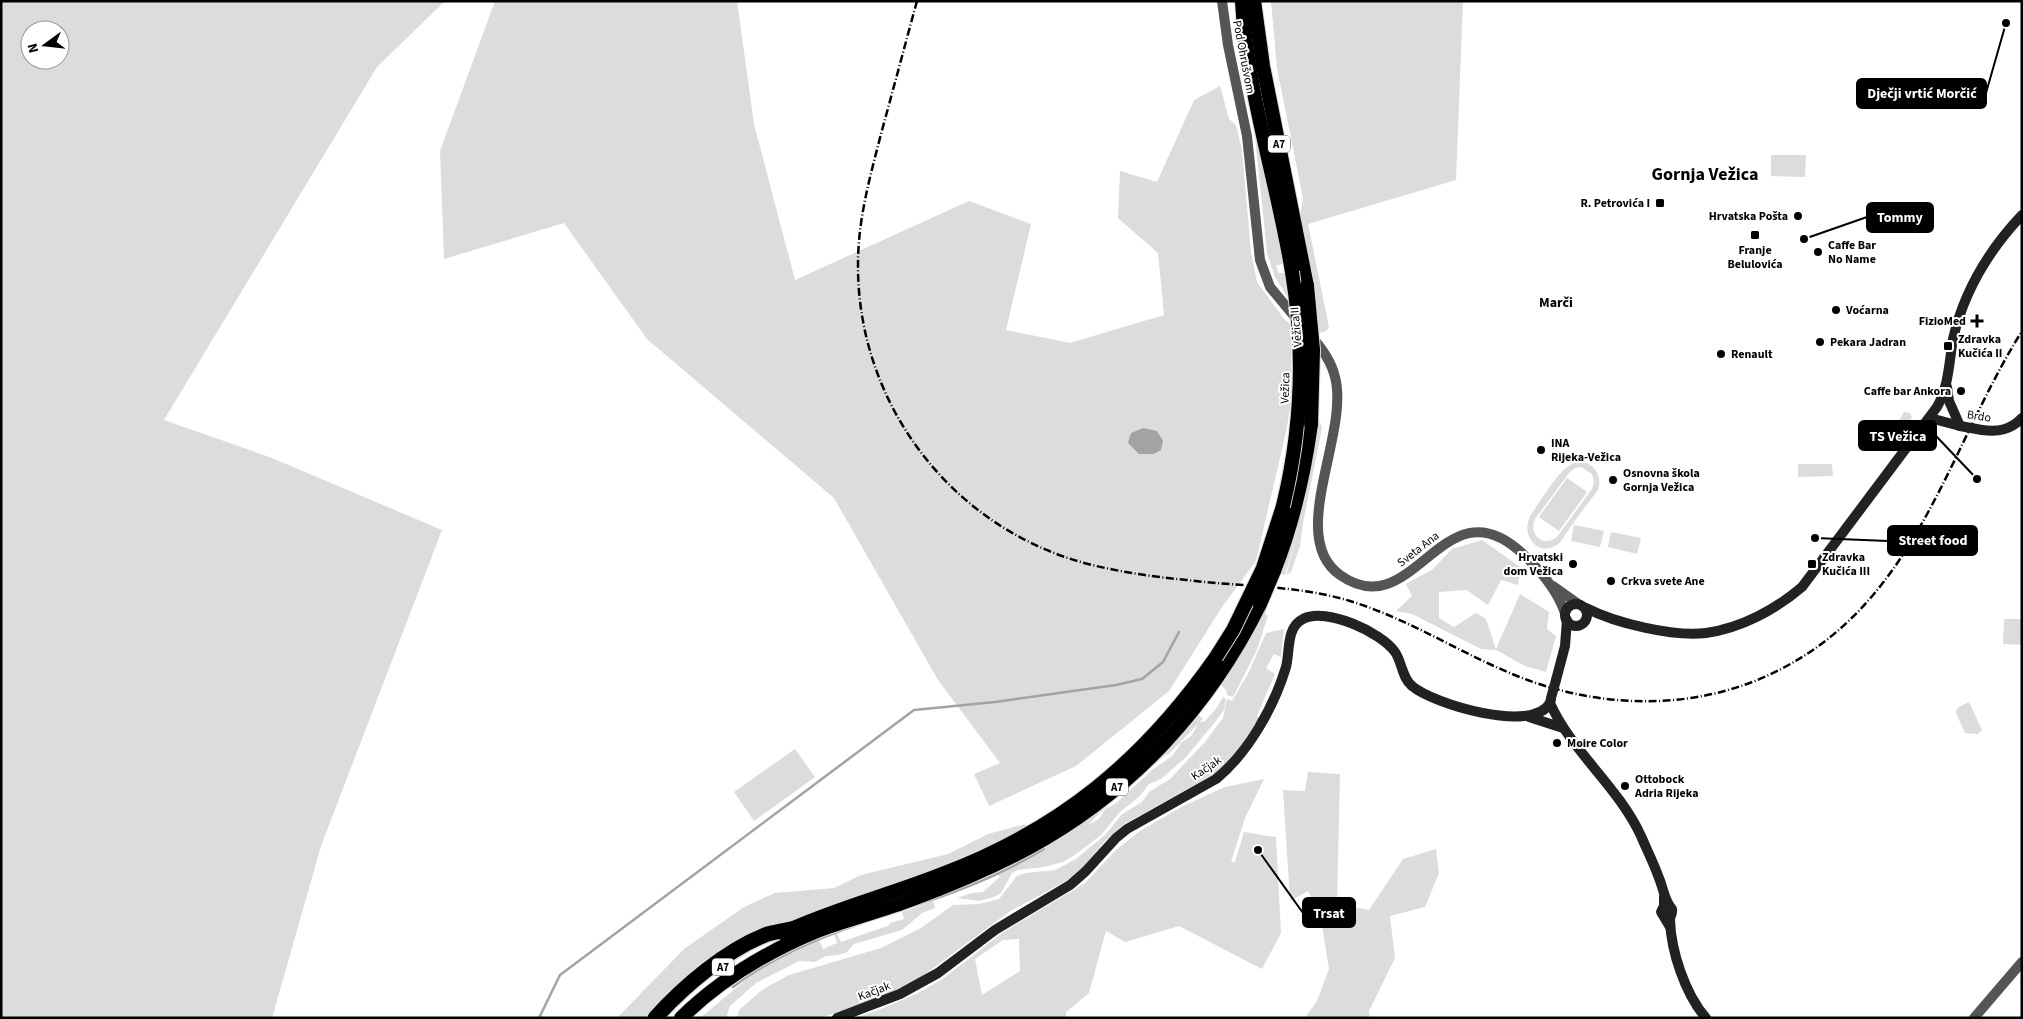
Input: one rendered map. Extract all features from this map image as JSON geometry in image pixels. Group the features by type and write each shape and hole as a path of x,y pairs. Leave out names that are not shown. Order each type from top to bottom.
{"highway":[{"name":"Vežica","path":"1242,1 1249,64 1260,124 1284,226 1299,326 1300,391 1294,451 1268,569"},
{"name":"Vežica II","path":"1254,1 1263,66 1307,286 1313,350 1311,424 1298,496 1284,545 1268,569"},
{"name":"A7","path":"681,1018 709,993 761,957 817,931 912,899 972,875 1029,848 1066,825 1120,785 1156,753 1219,678 1260,604 1268,569"},
{"name":"A7","path":"664,1018 690,993 723,966 758,945 791,929 973,862 1025,837 1077,804 1131,759 1179,708 1216,657 1268,569"},
{"path":"655,1018 686,987 718,962 764,936 791,929"},
{"path":"690,1018 730,982 740,970"}],"main road":[{"path":"1706,1018 1695,1006 1688,991 1668,917 1673,911 1665,903 1660,879 1640,834 1626,807 1563,728 1551,701 1565,646 1568,607 1581,606 1616,621 1661,630 1704,633 1753,618 1776,607 1802,587 1930,418 1941,400 1947,378 1953,339 1968,291 1992,250 2022,215"},
{"path":"1947,378 1949,401 1960,426"},
{"name":"Brdo","path":"1930,418 1960,426 2000,431 2010,428 2022,418"},
{"path":"1565,646 1588,615 1581,606"},
{"path":"1566,616 1572,625 1616,621"},
{"name":"Kačjak","path":"837,1018 900,994 938,974 995,930 1070,885 1127,829 1216,779 1226,771 1242,753 1273,700 1286,665 1294,626 1302,619 1329,617 1351,623 1373,634 1389,645 1395,652 1406,679 1411,685 1422,692 1475,712 1493,716 1527,716 1540,712 1551,701"},
{"path":"1527,716 1563,728"}],"street":[{"name":"Pod Ohrušvom","path":"1222,1 1228,45 1244,117 1258,245 1263,271 1275,295 1320,346 1335,378 1338,391 1337,415 1318,513 1317,533"},
{"name":"Sveta Ana","path":"1317,533 1322,552 1337,572 1354,582 1373,585 1397,580 1458,535 1478,532 1502,538 1519,550 1540,571 1549,584"},
{"path":"1549,584 1581,606"},
{"path":"1549,584 1566,616"},
{"path":"1974,1018 2022,962"}],"shaded area":[{"path":"1,1 445,1 377,67 164,420 272,458 442,530 321,846 272,1018 1,1018"},
{"path":"495,1 737,1 754,124 795,280 969,201 1031,224 1006,330 1070,343 1164,315 1158,253 1118,218 1120,171 1157,182 1194,100 1220,86 1229,119 1236,125 1242,150 1251,252 1257,282 1284,319 1291,325 1292,397 1286,432 1256,561 1222,607 1169,691 1076,766 989,806 974,774 1000,763 938,680 834,498 647,339 564,223 444,259 440,151"},
{"path":"1271,1 1463,1 1456,180 1308,224 1329,327 1326,331 1319,333 1314,285 1311,285 1300,217 1303,198 1277,68"},
{"path":"1255,136 1268,182 1285,263 1276,266 1279,273 1286,273 1290,301 1275,277 1267,253"},
{"path":"1771,155 1806,155 1805,177 1771,176"},
{"path":"1904,412 1910,413 1912,417 1897,442 1889,439"},
{"path":"1318,417 1322,428 1300,546 1291,572 1286,575 1297,536 1285,575 1279,573"},
{"path":"1143,428 1157,431 1163,441 1161,450 1154,454 1139,454 1128,443 1131,433"},
{"path":"1580,461 1593,467 1598,475 1598,490 1559,543 1551,548 1539,547 1530,538 1528,524 1530,516 1559,476 1573,464","holes":["1581,467 1592,474 1594,481 1592,489 1557,537 1547,541 1538,538 1533,525 1535,519 1569,473 1575,468"]},
{"path":"1798,464 1832,464 1833,476 1798,477"},
{"path":"1567,478 1587,492 1559,531 1539,517"},
{"path":"1574,525 1604,531 1600,547 1571,541"},
{"path":"1611,532 1641,538 1637,554 1608,547"},
{"path":"1482,540 1520,567 1518,585 1501,580 1488,605 1467,590 1439,592 1439,618 1454,627 1476,613 1486,619 1496,649 1520,594 1549,612 1547,629 1556,636 1546,672 1525,666 1496,650 1481,649 1412,614 1396,611 1412,596 1406,584 1433,569 1452,549"},
{"path":"1264,608 1267,609 1265,614 1268,616 1256,652 1233,697 1227,695 1227,691 1220,684"},
{"path":"2004,619 2022,619 2022,645 2003,644"},
{"path":"1284,629 1281,657 1274,654 1266,668 1275,674 1257,716 1259,718 1233,757 1218,772 1124,824 1104,842 1080,871 1064,882 1009,912 917,980 886,995 821,1018 737,1018 739,1010 762,990 789,975 881,948 921,928 953,905 979,904 999,899 1017,876 1026,873 1055,870 1076,859 1106,834 1121,815 1142,802 1149,792 1170,779 1205,742 1223,718 1227,699 1232,701 1249,672 1266,633"},
{"path":"1223,697 1226,699 1224,710 1186,757 1161,779 1149,784 1140,796 1120,812 1101,835 1076,854 1063,862 1044,867 1018,870 1012,873 1001,893 994,897 979,901 957,898 983,892 1000,877 998,875 1032,858 1046,848 1046,845 1173,743 1198,714 1203,719 1199,723 1205,721 1216,709","holes":["1199,723 1191,736 1182,742 1172,756 1152,770 1115,804 1105,809 1099,819 1088,825 1106,807 1165,755 1169,754"]},
{"path":"1969,702 1982,730 1978,734 1965,733 1956,713 1957,708"},
{"path":"795,749 815,777 754,821 734,792"},
{"path":"1308,772 1340,774 1337,904 1369,910 1403,859 1436,849 1439,873 1425,907 1390,916 1395,958 1369,1011 1370,1018 1305,1018 1317,1001 1329,969 1320,913 1308,891 1290,901 1283,790 1305,791"},
{"path":"1264,779 1245,818 1231,862 1235,862 1244,832 1276,837 1281,933 1262,969 1179,926 1125,942 1106,931 1089,993 1066,1012 1066,1018 855,1018 918,993 944,978 1002,933 1085,883 1116,850 1140,831 1183,806 1225,787","holes":["1019,939 1020,971 982,995 975,959 1003,940"]},
{"path":"1025,824 1028,828 982,852 784,923 651,1018 617,1018 684,949 744,907 775,893 834,888 861,875 948,854 988,834"},
{"path":"933,901 935,908 922,913 902,930 854,944 847,952 839,955 826,956 815,962 799,961 756,983 730,1006 726,1018 700,1018 754,973 776,959 819,940 823,949 837,943 834,934 837,934 841,942 890,925 890,923 904,919 902,912"}],"waterway":[{"path":"539,1018 560,975 914,710 995,702 1116,685 1142,679 1163,662 1179,632"},
{"path":"913,906 980,882 1044,849"},
{"path":"733,987 763,967 795,950 862,923"}],"railway":[{"path":"917,1 874,160 860,228 859,296 869,349 888,398 915,444 949,484 989,518 1036,545 1088,564 1162,577 1310,592 1350,601 1393,617 1517,676 1549,687 1583,695 1617,700 1651,701 1685,699 1718,693 1751,682 1783,668 1829,638 1867,602 1898,562 1925,518 1996,377 2022,331"}],"place":[{"name":"Dječji vrtić Morčić","path":"2006,23"},
{"name":"R. Petrovića I","path":"1660,203"},
{"name":"Hrvatska Pošta","path":"1798,216"},
{"name":"Franje Belulovića","path":"1755,235"},
{"name":"Tommy","path":"1804,239"},
{"name":"Caffe Bar No Name","path":"1818,252"},
{"name":"Voćarna","path":"1836,310"},
{"name":"FizioMed","path":"1977,321"},
{"name":"Pekara Jadran","path":"1820,342"},
{"name":"Zdravka Kučića II","path":"1948,346"},
{"name":"Renault","path":"1721,354"},
{"name":"Caffe bar Ankora","path":"1961,391"},
{"name":"INA Rijeka-Vežica","path":"1541,450"},
{"name":"TS Vežica","path":"1977,479"},
{"name":"Osnovna škola Gornja Vežica","path":"1613,480"},
{"name":"Street food","path":"1815,538"},
{"name":"Hrvatski dom Vežica","path":"1573,564"},
{"name":"Zdravka Kučića III","path":"1812,564"},
{"name":"Crkva svete Ane","path":"1611,581"},
{"name":"Moire Color","path":"1557,743"},
{"name":"Ottobock Adria Rijeka","path":"1625,786"},
{"name":"Trsat","path":"1258,850"}],"district":[{"name":"Gornja Vežica","path":"1705,174"},
{"name":"Marči","path":"1556,302"}]}
